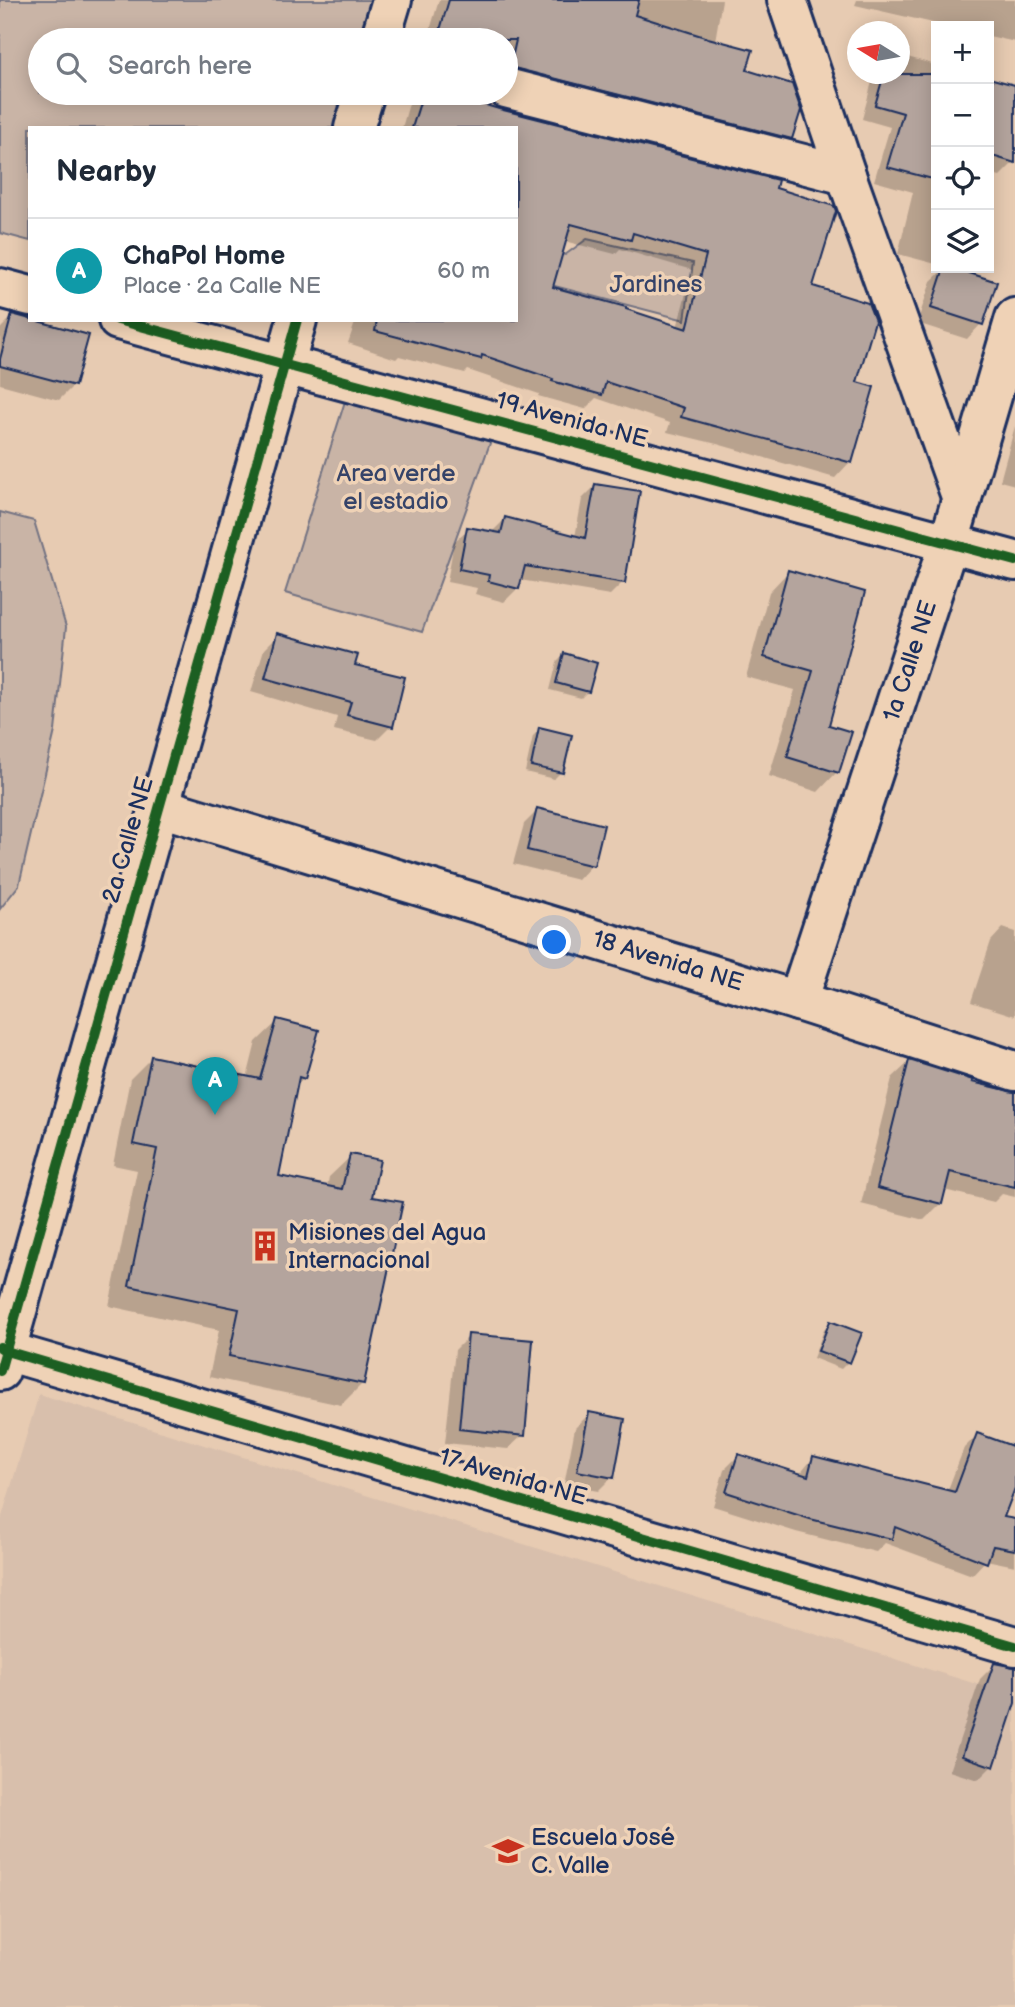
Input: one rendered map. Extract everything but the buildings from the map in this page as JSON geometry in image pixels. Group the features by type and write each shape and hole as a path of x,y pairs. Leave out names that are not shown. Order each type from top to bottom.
{"street":[{"path":"384,28 392,0"},
{"path":"788,0 846,174 962,499"},
{"path":"518,91 846,174"},
{"path":"355,126 361,105"},
{"path":"0,288 28,295"},
{"name":"1a Calle NE","path":"798,1001 949,542 1015,318"},
{"name":"19 Avenida NE","path":"125,322 1015,561"},
{"name":"2a Calle NE","path":"2,1356 296,322"},
{"name":"18 Avenida NE","path":"160,807 798,1001 1015,1071"},
{"name":"17 Avenida NE","path":"2,1356 1015,1646"}],"shaded area":[{"name":"Escuela José C. Valle","path":"39,1394 1015,1696 1015,2007 0,2007 0,1523"}],"green space":[{"path":"0,0 383,0 375,28 28,28 28,105 351,105 345,126 28,126 28,240 0,233"},
{"name":"Jardines","path":"587,239 693,263 685,320 518,277 518,242 565,255"},
{"name":"Area verde el estadio","path":"346,398 494,432 422,632 285,593"},
{"path":"0,512 34,521 66,627 55,731 19,885 0,909"}],"cycle path":[{"path":"125,322 1015,561"},
{"path":"0,1371 296,322"},
{"path":"0,1347 6,1351 1015,1646"}],"place":[{"name":"ChaPol Home","path":"215,1115"},
{"name":"Misiones del Agua Internacional","path":"265,1246"},
{"name":"Escuela José C. Valle","path":"508,1851"}]}
